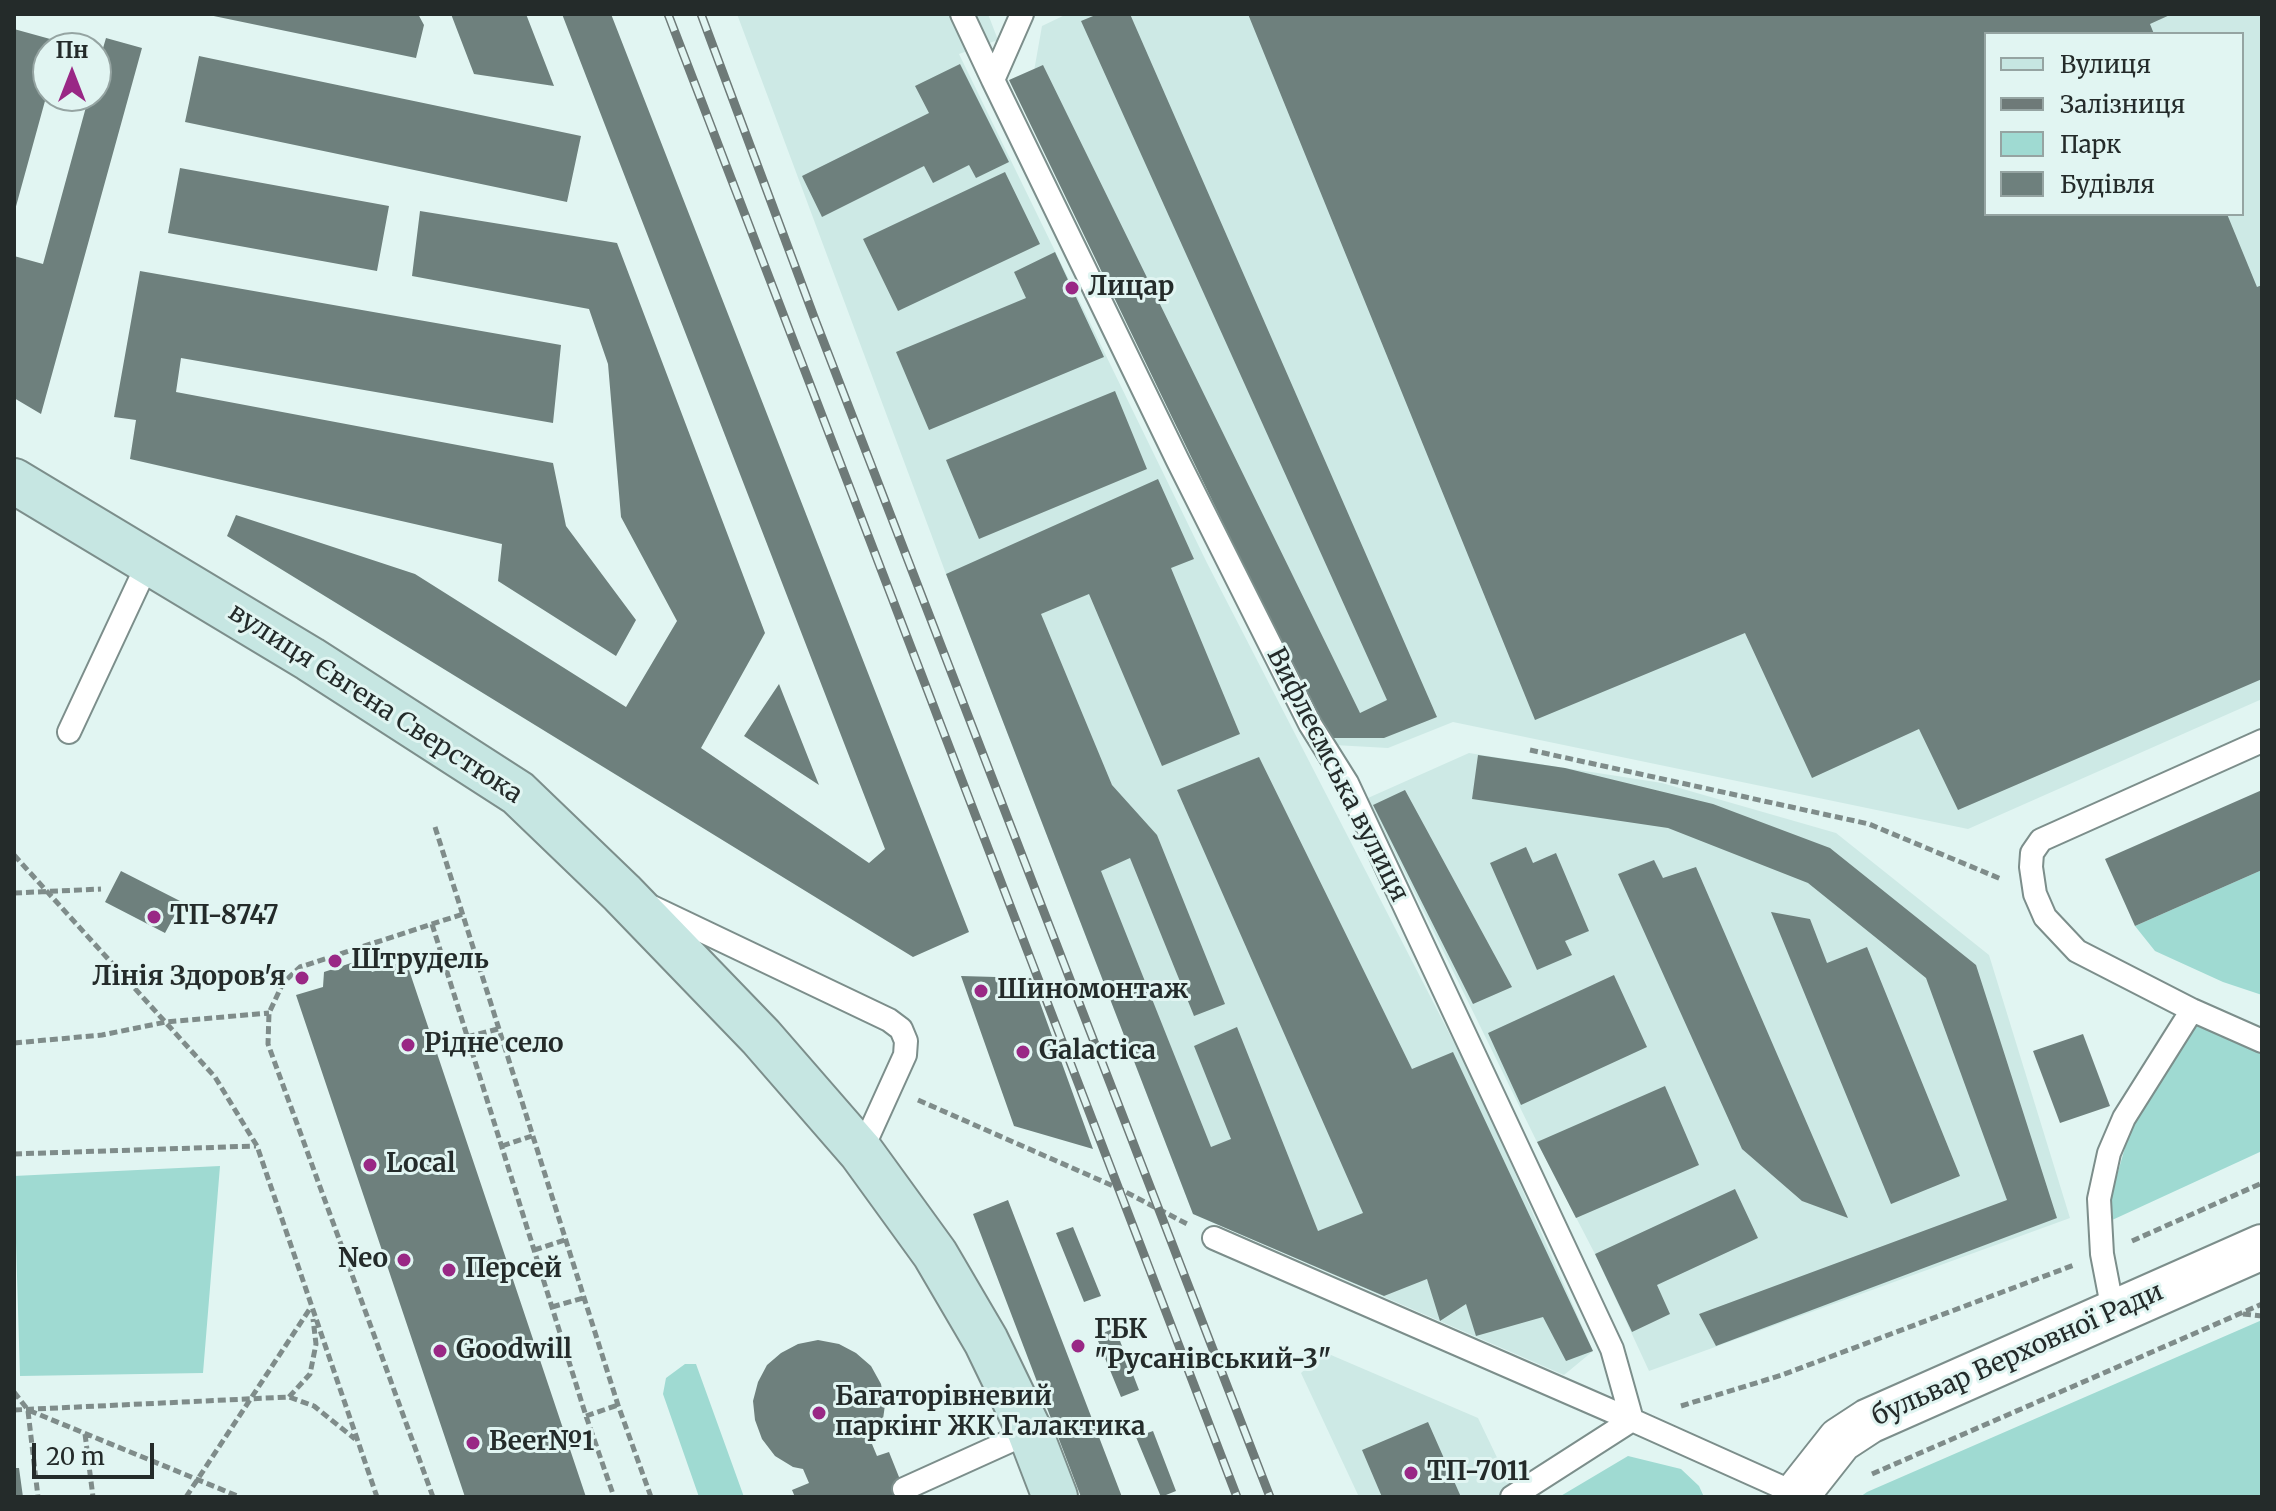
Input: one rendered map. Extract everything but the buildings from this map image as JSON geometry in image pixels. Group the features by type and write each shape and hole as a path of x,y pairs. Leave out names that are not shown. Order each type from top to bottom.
{"main road":[{"name":"вулиця Євгена Сверстюка","path":"14,481 310,659 518,793 622,893 761,1037 861,1152 935,1254 986,1341 1030,1432 1055,1497"}],"street":[{"name":"бульвар Верховної Ради","path":"1796,1495 1840,1440 1869,1421 2262,1247"}],"lane":[{"name":"Вифлеємська вулиця","path":"962,14 1178,461 1310,724 1347,783 1612,1349 1632,1420"},
{"path":"993,80 1022,14"},
{"path":"69,732 149,561"},
{"path":"2262,741 2041,840 2032,853 2035,894 2045,917 2077,951 2192,1010 2262,1041"},
{"path":"622,893 889,1020 901,1029 906,1041 905,1055 861,1152"},
{"path":"2113,1311 2102,1254 2099,1199 2109,1153 2124,1118 2192,1010"},
{"path":"1214,1238 1796,1495"},
{"path":"1512,1497 1632,1420"},
{"path":"904,1489 1030,1432"}],"path":[{"path":"1530,750 1869,824 2035,894"},
{"path":"435,827 583,1298 651,1497"},
{"path":"14,855 215,1077 257,1146 377,1497"},
{"path":"14,893 101,889"},
{"path":"433,1497 268,1044 269,1013 283,983 300,967 463,914"},
{"path":"432,924 614,1497"},
{"path":"14,1043 102,1035 166,1022 269,1013"},
{"path":"467,1037 498,1029"},
{"path":"890,1088 1120,1189 1214,1238"},
{"path":"502,1146 532,1136"},
{"path":"14,1154 257,1146"},
{"path":"1632,1420 1782,1375 2102,1254 2262,1183"},
{"path":"534,1250 565,1240"},
{"path":"552,1307 583,1298"},
{"path":"1865,1477 2262,1304"},
{"path":"289,1397 310,1374 316,1344 312,1307"},
{"path":"186,1497 312,1307"},
{"path":"2241,1313 2262,1316"},
{"path":"14,1392 28,1410 240,1497"},
{"path":"14,1410 289,1397 314,1406 358,1441"},
{"path":"586,1416 618,1405"},
{"path":"28,1410 38,1497"},
{"path":"85,1433 93,1497"}],"shaded area":[{"path":"737,14 988,14 998,40 959,54 1207,563 1480,1093 1593,1351 1564,1375 1193,1214 946,574"},
{"path":"1067,14 2262,14 2262,699 1968,829 1453,722 1388,748 1334,745 1028,105 1042,26"},
{"path":"1469,753 1662,783 1836,833 1989,955 2070,1218 1649,1371 1595,1254 1368,798"},
{"path":"1324,1352 1478,1418 1516,1497 1359,1497 1301,1373"}],"green space":[{"path":"2262,870 2262,995 2223,982 2155,951 2135,926"},
{"path":"2195,1024 2262,1053 2262,1151 2110,1221 2111,1196 2133,1120"},
{"path":"220,1166 203,1373 20,1376 14,1176"},
{"path":"2262,1320 2262,1497 1860,1497 1867,1492"},
{"path":"685,1364 696,1364 744,1497 699,1497 663,1394 666,1378"},
{"path":"1628,1456 1681,1469 1699,1486 1704,1497 1559,1497"}],"railway":[{"path":"668,14 1237,1497"},
{"path":"701,14 814,317 1270,1497"}],"place":[{"name":"Лицар","path":"1072,288"},
{"name":"ТП-8747","path":"154,917"},
{"name":"Штрудель","path":"335,961"},
{"name":"Лінія Здоров'я","path":"302,978"},
{"name":"Шиномонтаж","path":"981,991"},
{"name":"Рідне село","path":"408,1045"},
{"name":"Galactica","path":"1023,1052"},
{"name":"Local","path":"370,1165"},
{"name":"Neo","path":"404,1260"},
{"name":"Персей","path":"449,1270"},
{"name":"ГБК \"Русанівський-3\"","path":"1078,1346"},
{"name":"Goodwill","path":"440,1351"},
{"name":"Багаторівневий паркінг ЖК Галактика","path":"819,1413"},
{"name":"Beer№1","path":"473,1443"},
{"name":"ТП-7011","path":"1411,1473"}]}
